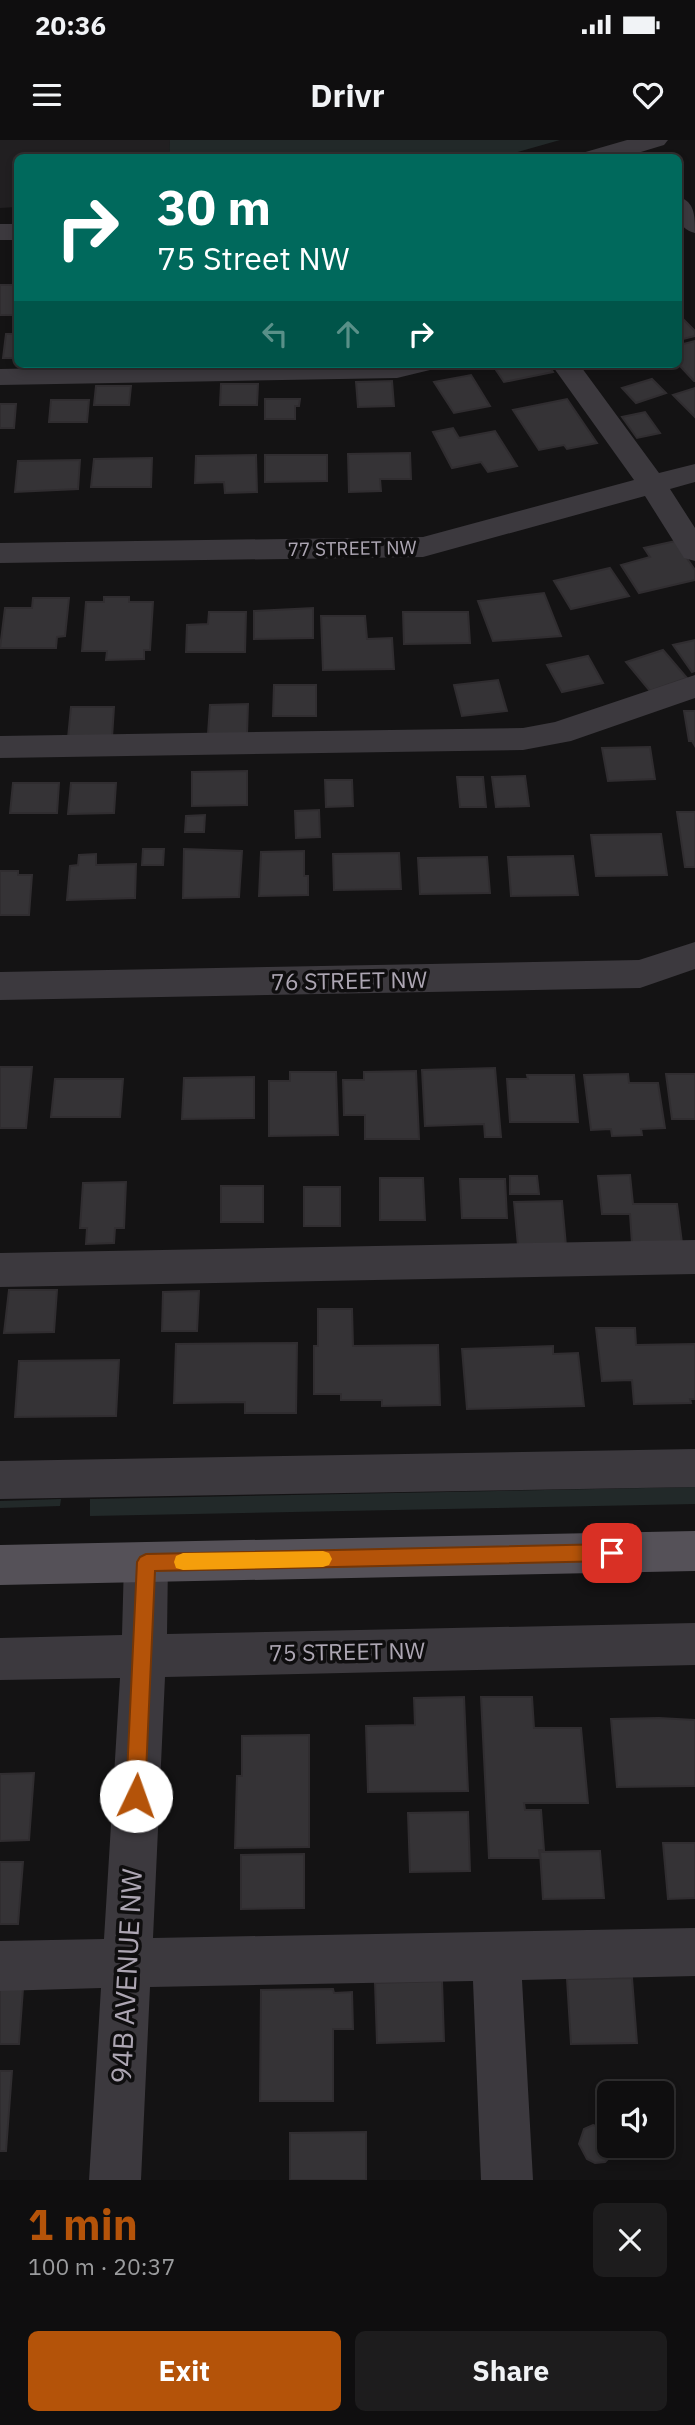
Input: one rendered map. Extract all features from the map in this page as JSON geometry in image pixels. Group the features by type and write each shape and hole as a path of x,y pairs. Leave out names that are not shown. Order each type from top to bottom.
{"main road":[{"path":"0,1565 695,1551"}],"street":[{"path":"607,154 638,146"},
{"path":"682,209 695,225"},
{"path":"0,377 405,368"},
{"path":"568,368 653,486 695,551"},
{"name":"77 STREET NW","path":"0,553 423,547 695,473"},
{"path":"0,747 523,739 559,733 695,686"},
{"name":"76 STREET NW","path":"0,986 640,974 695,955"},
{"path":"0,1270 695,1257"},
{"path":"0,1480 695,1468"},
{"name":"94B AVENUE NW","path":"116,2180 144,1656 146,1562"},
{"name":"75 STREET NW","path":"0,1659 695,1644"},
{"path":"0,1966 695,1952"},
{"path":"496,1956 507,2180"}],"shaded area":[{"path":"0,140 170,140 169,154 14,154 14,207 0,208"},
{"path":"170,140 560,140 511,154 169,154"},
{"path":"695,1487 695,1504 90,1516 90,1499"},
{"path":"61,1499 60,1506 0,1508 0,1501"}],"building":[{"path":"0,285 14,285 14,315 0,315"},
{"path":"682,318 695,331 695,336 682,339"},
{"path":"6,334 14,334 14,358 3,358"},
{"path":"695,341 695,381 682,368 682,344"},
{"path":"495,368 550,368 553,372 504,382"},
{"path":"471,375 490,406 454,413 434,382"},
{"path":"652,379 666,393 636,403 622,388"},
{"path":"392,381 394,406 358,407 356,382"},
{"path":"221,384 258,384 257,405 220,405"},
{"path":"96,386 131,386 129,405 94,405"},
{"path":"695,388 695,417 673,395"},
{"path":"265,399 300,399 299,406 295,406 295,419 265,419"},
{"path":"567,399 597,443 567,449 564,445 539,450 513,410"},
{"path":"51,400 89,400 87,422 49,422"},
{"path":"0,404 16,404 14,428 0,428"},
{"path":"645,412 660,433 637,438 622,417"},
{"path":"453,428 459,438 495,431 517,466 488,472 481,462 452,468 433,432"},
{"path":"410,453 411,479 380,479 381,491 349,492 348,454"},
{"path":"256,455 257,492 225,493 224,482 195,483 196,456"},
{"path":"265,455 327,455 327,481 265,482"},
{"path":"152,458 151,487 91,487 94,459"},
{"path":"80,460 78,489 15,492 18,461"},
{"path":"675,541 695,570 695,580 639,593 621,565 650,557 644,548"},
{"path":"610,568 629,596 571,609 554,581"},
{"path":"544,593 561,636 493,641 478,601"},
{"path":"104,597 129,597 129,602 153,602 150,650 144,650 144,659 106,660 107,651 82,651 86,602 104,602"},
{"path":"33,598 69,598 65,636 57,637 56,648 0,648 5,608 32,608"},
{"path":"313,608 313,638 254,639 254,611"},
{"path":"209,612 246,612 245,652 186,652 187,625 208,624"},
{"path":"403,612 468,612 470,643 404,644"},
{"path":"321,616 365,616 367,639 392,638 394,669 323,670"},
{"path":"695,640 695,671 692,672 673,645"},
{"path":"663,650 687,678 650,691 626,662"},
{"path":"588,656 603,683 562,692 547,665"},
{"path":"498,680 507,711 462,716 454,685"},
{"path":"274,685 316,685 316,716 273,716"},
{"path":"248,704 247,734 208,734 210,705"},
{"path":"71,707 114,707 112,738 68,738"},
{"path":"684,711 695,711 695,746 689,741"},
{"path":"650,747 655,779 608,781 602,748"},
{"path":"247,771 247,805 192,806 192,772"},
{"path":"525,776 529,806 496,807 492,777"},
{"path":"457,777 483,777 486,807 460,807"},
{"path":"325,780 352,780 353,806 326,807"},
{"path":"13,783 59,783 57,813 10,813"},
{"path":"71,783 116,783 114,813 68,814"},
{"path":"319,810 320,837 296,838 295,811"},
{"path":"677,812 695,812 695,867 685,867"},
{"path":"205,815 204,832 185,832 186,816"},
{"path":"661,834 667,875 596,876 591,835"},
{"path":"143,849 164,849 163,865 142,865"},
{"path":"184,849 242,851 239,897 183,898"},
{"path":"304,851 304,876 308,876 308,895 259,896 261,852"},
{"path":"399,853 401,889 334,890 333,854"},
{"path":"96,854 96,865 136,864 135,898 67,900 70,866 78,865 79,855"},
{"path":"573,856 578,895 511,896 508,857"},
{"path":"487,857 490,893 420,894 418,858"},
{"path":"0,871 18,871 18,875 32,875 29,915 0,915"},
{"path":"0,1067 32,1067 26,1128 0,1128"},
{"path":"495,1068 501,1137 485,1137 484,1124 425,1126 422,1070"},
{"path":"416,1071 419,1139 365,1139 365,1115 344,1115 343,1080 364,1080 364,1072"},
{"path":"290,1072 336,1072 338,1135 269,1136 269,1081 290,1081"},
{"path":"628,1074 629,1083 658,1083 665,1128 641,1129 642,1135 612,1136 611,1129 591,1130 584,1075"},
{"path":"666,1074 695,1074 695,1119 672,1119"},
{"path":"527,1075 574,1075 578,1122 510,1122 507,1079 528,1079"},
{"path":"254,1077 254,1118 182,1119 184,1078"},
{"path":"55,1079 123,1079 120,1117 51,1117"},
{"path":"630,1175 633,1204 677,1204 682,1243 632,1244 630,1214 602,1214 598,1176"},
{"path":"510,1176 537,1176 539,1194 510,1194"},
{"path":"380,1178 423,1178 425,1220 380,1220"},
{"path":"460,1179 505,1179 507,1218 462,1218"},
{"path":"126,1182 124,1228 115,1228 114,1243 86,1244 87,1228 80,1228 83,1183"},
{"path":"221,1186 263,1186 263,1222 221,1222"},
{"path":"304,1187 340,1187 340,1226 304,1226"},
{"path":"562,1201 566,1246 518,1246 514,1202"},
{"path":"9,1290 57,1290 54,1332 4,1333"},
{"path":"199,1291 197,1331 162,1331 163,1292"},
{"path":"318,1309 352,1309 353,1346 438,1345 440,1405 382,1406 382,1400 341,1400 341,1394 314,1394 314,1346 318,1346"},
{"path":"596,1328 635,1328 636,1345 695,1344 695,1399 690,1399 691,1403 634,1404 632,1380 602,1381"},
{"path":"297,1343 296,1413 245,1413 245,1402 174,1403 176,1344"},
{"path":"553,1346 553,1354 578,1353 584,1406 467,1409 462,1349"},
{"path":"119,1360 116,1416 15,1417 19,1361"},
{"path":"464,1697 468,1791 368,1792 366,1726 415,1725 414,1698"},
{"path":"481,1697 532,1697 534,1728 581,1728 588,1803 524,1803 525,1810 541,1810 544,1850 539,1850 540,1858 489,1858"},
{"path":"611,1719 695,1720 695,1786 617,1787"},
{"path":"309,1735 309,1847 235,1848 237,1776 242,1776 242,1736"},
{"path":"34,1773 29,1840 0,1841 0,1774"},
{"path":"468,1812 470,1871 410,1872 408,1813"},
{"path":"663,1843 695,1843 695,1898 668,1899"},
{"path":"600,1851 604,1898 543,1899 540,1852"},
{"path":"304,1854 304,1908 241,1909 241,1855"},
{"path":"0,1862 23,1862 18,1924 0,1924"},
{"path":"24,1975 19,2044 0,2044 0,1976"},
{"path":"632,1978 637,2043 571,2044 567,1979"},
{"path":"442,1981 444,2041 377,2043 375,1983"},
{"path":"333,1989 334,1993 352,1992 353,2029 333,2029 333,2101 260,2101 261,1990"},
{"path":"0,2071 12,2071 6,2151 0,2151"},
{"path":"593,2125 597,2126 597,2158 609,2158 605,2162 595,2163 587,2159 579,2144 584,2129"},
{"path":"366,2132 366,2180 290,2180 290,2133"}],"slow traffic":[{"path":"183,1562 323,1559"}],"route":[{"path":"136,1796 146,1562 612,1553"}]}
